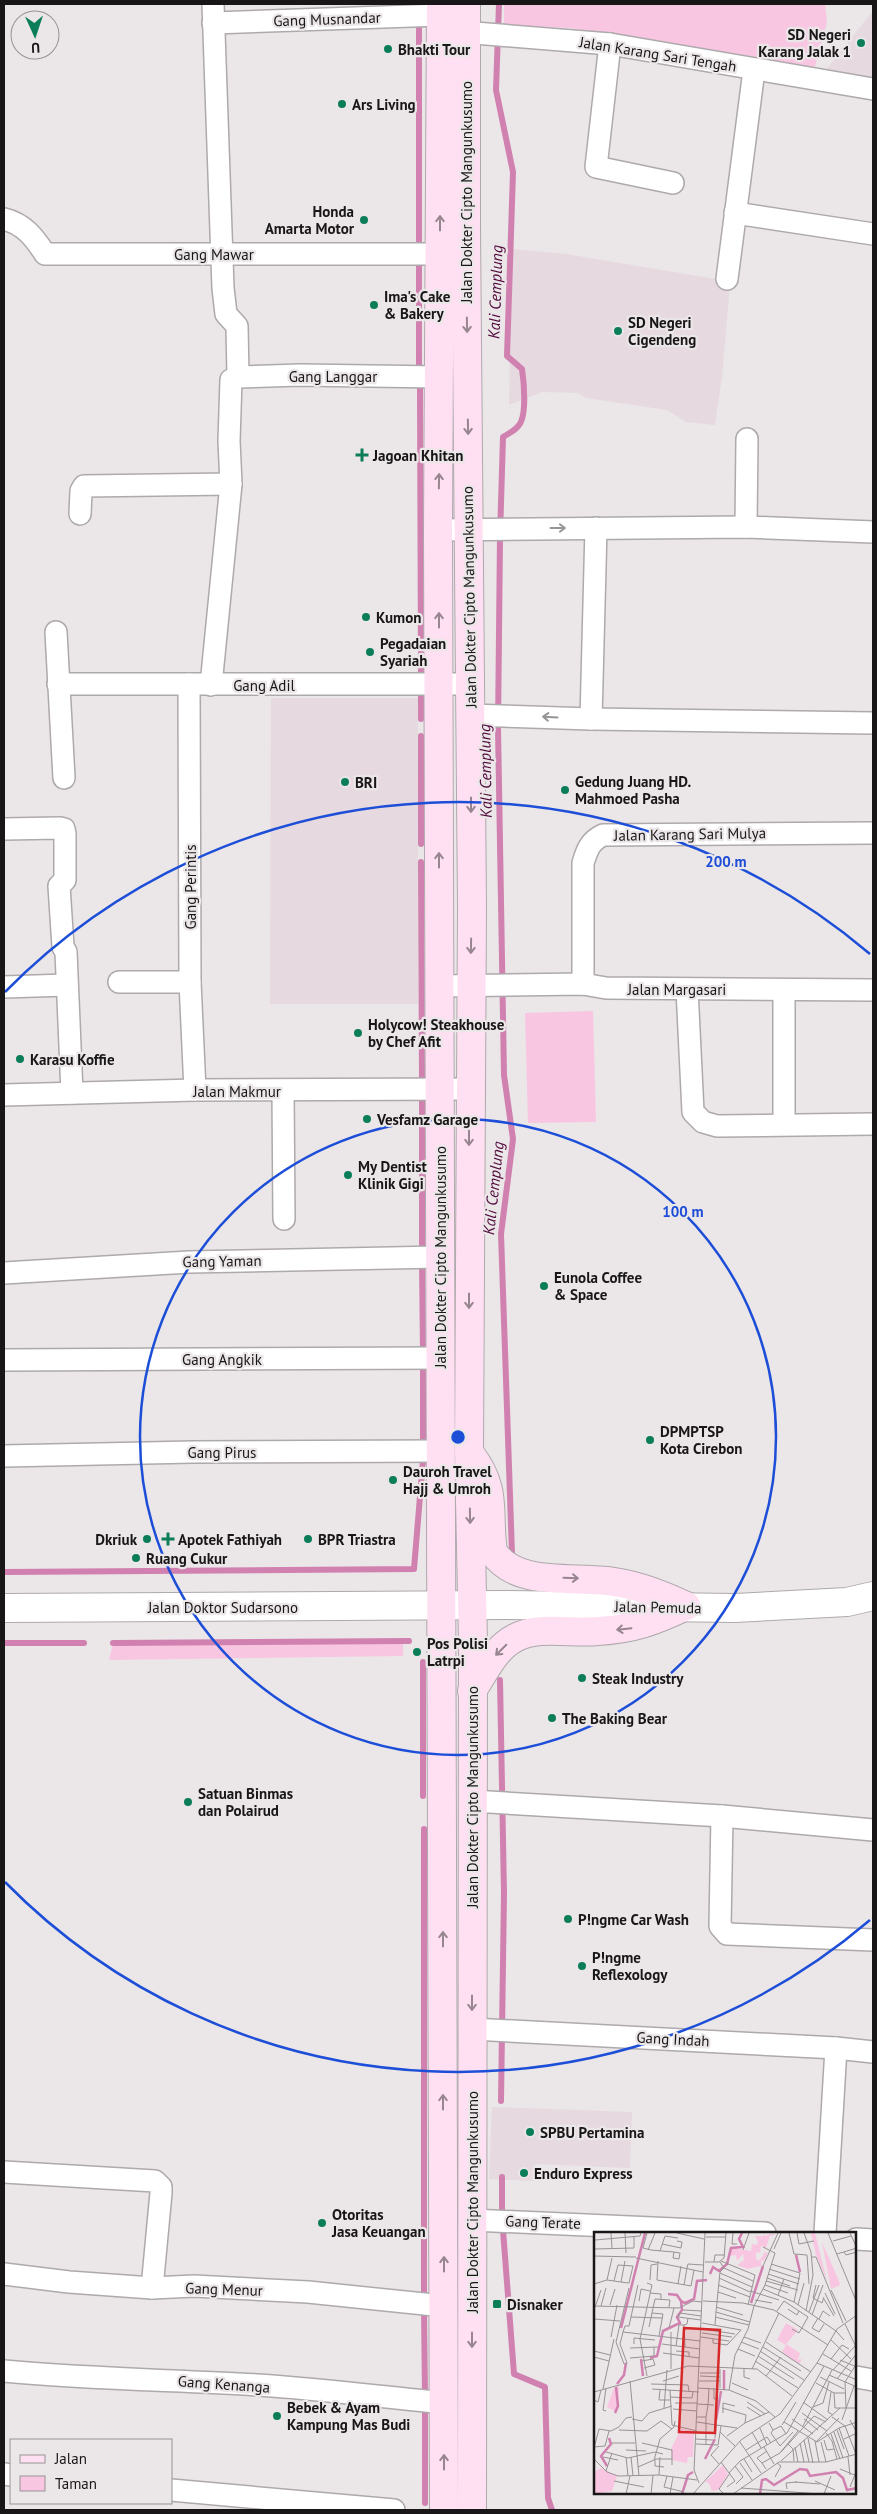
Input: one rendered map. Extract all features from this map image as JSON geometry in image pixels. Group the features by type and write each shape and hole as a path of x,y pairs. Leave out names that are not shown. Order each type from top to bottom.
{"main road":[{"name":"Jalan Dokter Cipto Mangunkusumo","path":"444,2510 438,530 440,254 465,22"},
{"name":"Jalan Dokter Cipto Mangunkusumo","path":"465,22 473,529 470,684 479,715 475,986 470,1089 469,1452 479,1801 490,2030 491,2220 472,2510"},
{"path":"469,1452 484,1471 490,1490 495,1555 523,1575 620,1583 660,1594 686,1606"},
{"path":"476,1685 503,1646 514,1638 532,1632 596,1632 632,1628 686,1606"}],"street":[{"name":"Gang Musnandar","path":"213,14 465,22"},
{"path":"211,685 231,484 237,326 226,314 213,14"},
{"name":"Jalan Karang Sari Tengah","path":"465,22 610,44 873,89"},
{"path":"610,44 596,167 673,183"},
{"path":"727,279 754,70"},
{"path":"735,213 873,234"},
{"name":"Gang Mawar","path":"4,219 14,222 33,236 45,254 440,254"},
{"name":"Gang Langgar","path":"234,381 300,375 440,377"},
{"path":"746,526 747,438"},
{"path":"80,514 81,491 84,486 231,484"},
{"path":"438,530 746,526 873,532"},
{"path":"592,719 596,528"},
{"path":"56,632 64,778"},
{"name":"Gang Adil","path":"58,684 439,686 470,684"},
{"name":"Gang Perintis","path":"189,684 190,982 195,1090"},
{"path":"479,715 592,719 873,723"},
{"path":"4,829 64,829 66,880 59,886 67,985 72,1093"},
{"name":"Jalan Karang Sari Mulya","path":"583,984 583,863 587,850 595,839 603,835 873,833"},
{"path":"119,982 190,982"},
{"name":"Jalan Margasari","path":"440,986 583,984 606,988 873,990"},
{"path":"4,987 67,985"},
{"path":"687,989 693,1112 698,1118 716,1126 873,1124"},
{"path":"784,990 784,1124"},
{"name":"Jalan Makmur","path":"4,1095 195,1090 470,1089"},
{"path":"283,1091 284,1219"},
{"name":"Gang Yaman","path":"4,1273 189,1262 440,1257"},
{"name":"Gang Angkik","path":"4,1360 441,1358"},
{"name":"Gang Pirus","path":"4,1456 193,1452 441,1451"},
{"name":"Jalan Pemuda","path":"442,1606 686,1606 735,1608 847,1602 873,1596"},
{"name":"Jalan Doktor Sudarsono","path":"4,1608 442,1606"},
{"path":"479,1801 722,1816 873,1830"},
{"path":"722,1816 720,1926 722,1930 727,1934 873,1940"},
{"name":"Gang Indah","path":"490,2030 836,2048 873,2052"},
{"path":"826,2232 836,2048"},
{"path":"4,2172 156,2181 161,2187 161,2193 152,2288"},
{"name":"Gang Terate","path":"491,2220 743,2232"},
{"path":"857,2239 873,2240"},
{"name":"Gang Menur","path":"4,2274 152,2288 194,2286 308,2292 444,2306"},
{"name":"Gang Kenanga","path":"4,2371 72,2377 124,2378 259,2386 444,2402"},
{"path":"857,2377 873,2380"},
{"path":"172,2490 394,2510"}],"shaded area":[{"name":"SD Negeri Karang Jalak 1","path":"873,11 873,84 822,75"},
{"name":"SD Negeri Cigendeng","path":"512,249 566,254 722,280 730,285 722,376 715,425 686,422 667,410 586,398 578,393 542,392 509,405"},
{"path":"271,698 418,698 418,1004 270,1004"},
{"path":"492,2107 632,2112 630,2168 535,2164 534,2181 489,2179"}],"green space":[{"path":"504,4 825,4 827,22 814,70 571,28 504,25"},
{"path":"593,1011 596,1122 528,1123 525,1013"},
{"path":"403,1643 403,1656 109,1660 113,1644"}],"waterway":[{"name":"Kali Cemplung","path":"499,4 496,90 513,172 507,356 522,369 524,382 522,420 514,430 503,437 498,728 504,1075 513,1139 501,1234 512,1554"},
{"path":"419,23 419,244"},
{"path":"419,263 419,368"},
{"path":"420,385 421,678"},
{"path":"421,693 421,719"},
{"path":"421,736 421,844"},
{"path":"421,862 422,1081"},
{"path":"422,1093 422,1250"},
{"path":"422,1263 423,1352"},
{"path":"423,1363 423,1446"},
{"path":"4,1572 414,1569 423,1460"},
{"path":"113,1643 409,1641"},
{"path":"4,1643 84,1643"},
{"path":"423,1662 423,1796"},
{"path":"500,1680 504,1893 501,2101"},
{"path":"424,1829 424,2298"},
{"path":"502,2177 502,2217 514,2374 545,2387 548,2498 552,2510"},
{"path":"424,2310 425,2395"},
{"path":"425,2408 425,2503"}],"place":[{"name":"SD Negeri Karang Jalak 1","path":"861,43"},
{"name":"Bhakti Tour","path":"388,49"},
{"name":"Ars Living","path":"342,104"},
{"name":"Honda Amarta Motor","path":"364,220"},
{"name":"Ima's Cake & Bakery","path":"374,305"},
{"name":"SD Negeri Cigendeng","path":"618,331"},
{"name":"Jagoan Khitan","path":"362,455"},
{"name":"Kumon","path":"366,617"},
{"name":"Pegadaian Syariah","path":"370,652"},
{"name":"BRI","path":"345,782"},
{"name":"Gedung Juang HD. Mahmoed Pasha","path":"565,790"},
{"name":"Holycow! Steakhouse by Chef Afit","path":"358,1033"},
{"name":"Karasu Koffie","path":"20,1059"},
{"name":"Vesfamz Garage","path":"367,1119"},
{"name":"My Dentist Klinik Gigi","path":"348,1175"},
{"name":"Eunola Coffee & Space","path":"544,1286"},
{"name":"DPMPTSP Kota Cirebon","path":"650,1440"},
{"name":"Dauroh Travel Hajj & Umroh","path":"393,1480"},
{"name":"Dkriuk","path":"147,1539"},
{"name":"Apotek Fathiyah","path":"168,1539"},
{"name":"BPR Triastra","path":"308,1539"},
{"name":"Ruang Cukur","path":"136,1558"},
{"name":"Pos Polisi Latrpi","path":"417,1652"},
{"name":"Steak Industry","path":"582,1678"},
{"name":"The Baking Bear","path":"552,1718"},
{"name":"Satuan Binmas dan Polairud","path":"188,1802"},
{"name":"P!ngme Car Wash","path":"568,1919"},
{"name":"P!ngme Reflexology","path":"582,1966"},
{"name":"SPBU Pertamina","path":"530,2132"},
{"name":"Enduro Express","path":"524,2173"},
{"name":"Otoritas Jasa Keuangan","path":"322,2223"},
{"name":"Disnaker","path":"497,2304"},
{"name":"Bebek & Ayam Kampung Mas Budi","path":"277,2416"}]}
